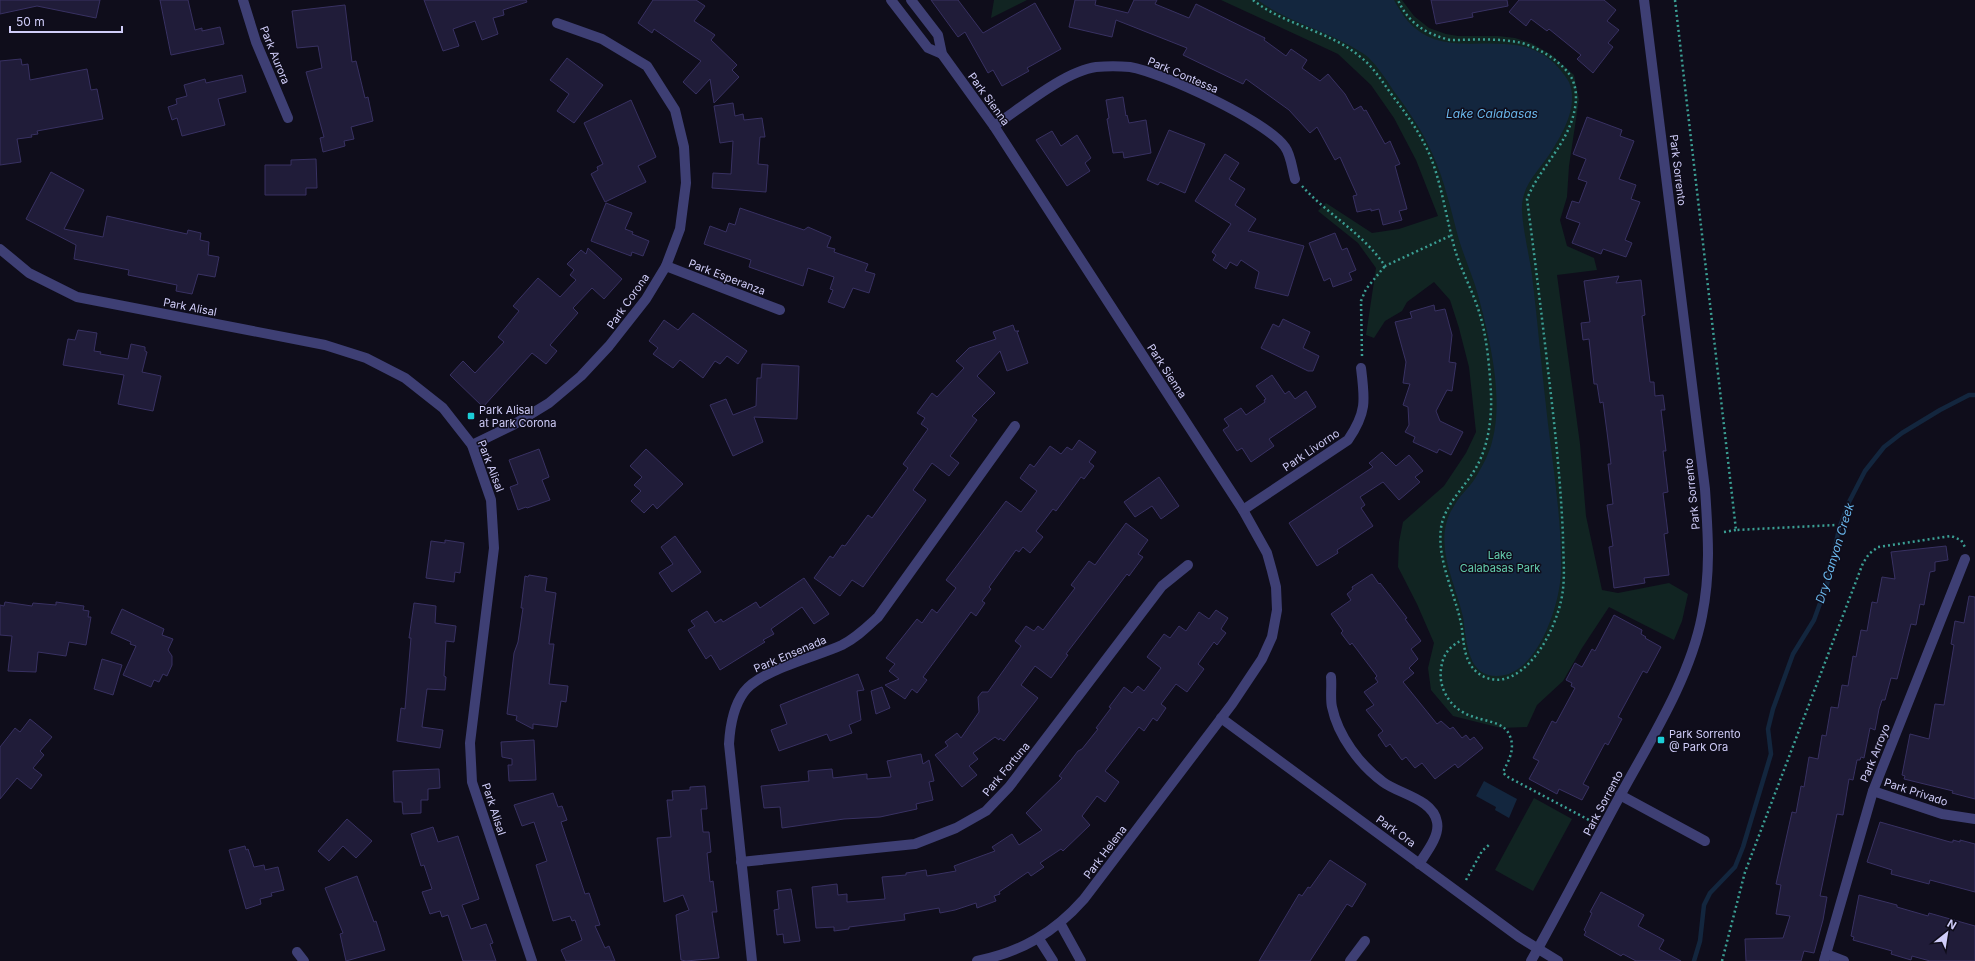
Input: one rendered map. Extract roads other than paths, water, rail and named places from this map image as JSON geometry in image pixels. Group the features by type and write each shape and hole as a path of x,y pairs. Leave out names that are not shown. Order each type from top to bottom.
{"street":[{"name":"Park Aurora","path":"243,0 256,42 288,118"},
{"name":"Park Sienna","path":"891,0 928,48 942,54"},
{"name":"Park Sienna","path":"911,0 938,35 942,54 994,126 1243,510 1267,553 1276,587 1277,610 1272,637 1262,659 1221,718"},
{"name":"Park Sorrento","path":"1531,961 1653,735 1686,668 1702,617 1709,555 1705,490 1694,391 1644,0"},
{"name":"Park Corona","path":"472,445 513,425 549,403 581,376 609,346 646,299 666,266 680,229 686,183 684,147 674,110 647,66 602,39 557,23"},
{"name":"Park Contessa","path":"994,126 1066,78 1096,67 1130,67 1158,75 1237,111 1269,131 1286,148 1295,178"},
{"name":"Park Alisal","path":"0,249 29,273 78,297 325,345 366,358 405,378 443,408 472,445 491,500 494,548 470,743 472,782 532,961"},
{"name":"Park Esperanza","path":"666,266 780,310"},
{"name":"Park Livorno","path":"1243,510 1348,440 1359,423 1365,402 1362,368"},
{"name":"Park Ensenada","path":"752,961 729,744 730,724 744,692 758,679 842,644 860,633 878,617 1015,426"},
{"name":"Park Arroyo","path":"1825,958 1873,791 1965,559"},
{"name":"Park Fortuna","path":"742,862 915,844 956,828 986,811 1009,787 1162,586 1188,565"},
{"path":"1331,677 1332,708 1346,741 1365,766 1384,782 1422,803 1434,812 1438,824 1434,839 1419,864"},
{"name":"Park Ora","path":"1221,718 1419,864 1537,949 1558,961"},
{"name":"Park Helena","path":"977,961 994,958 1039,939 1060,923 1084,899 1221,718"},
{"name":"Park Privado","path":"1873,791 1942,814 1975,819"},
{"path":"1620,795 1705,841"},
{"path":"1060,923 1082,961"},
{"path":"1039,939 1053,961"},
{"path":"1350,961 1364,941"},
{"path":"297,952 304,961"},
{"path":"1825,958 1844,961"}],"water":[{"name":"Lake Calabasas","path":"1258,0 1394,0 1408,21 1421,33 1427,36 1442,41 1457,43 1507,44 1524,47 1539,53 1554,63 1569,82 1572,91 1572,100 1571,109 1565,128 1532,179 1524,193 1522,201 1525,234 1532,275 1557,498 1561,554 1560,586 1551,620 1544,637 1523,665 1511,673 1496,676 1488,675 1480,671 1473,662 1468,648 1463,617 1447,561 1445,547 1447,519 1456,502 1477,476 1489,451 1492,442 1497,407 1494,368 1483,312 1459,240 1441,174 1424,136 1382,73 1368,57 1336,38 1279,13"},
{"path":"1484,781 1517,799 1509,818 1495,810 1496,807 1476,796"}],"waterway":[{"name":"Dry Canyon Creek","path":"1694,961 1700,941 1704,905 1710,893 1735,867 1743,847 1771,754 1768,729 1773,709 1793,654 1814,620 1827,584 1839,529 1849,502 1865,471 1884,447 1902,433 1940,410 1969,395 1975,395"}],"place":[{"name":"Park Alisal at Park Corona","path":"471,416"},
{"name":"Park Sorrento @ Park Ora","path":"1661,740"}],"park label":[{"name":"Lake Calabasas Park","path":"1500,561"}]}
